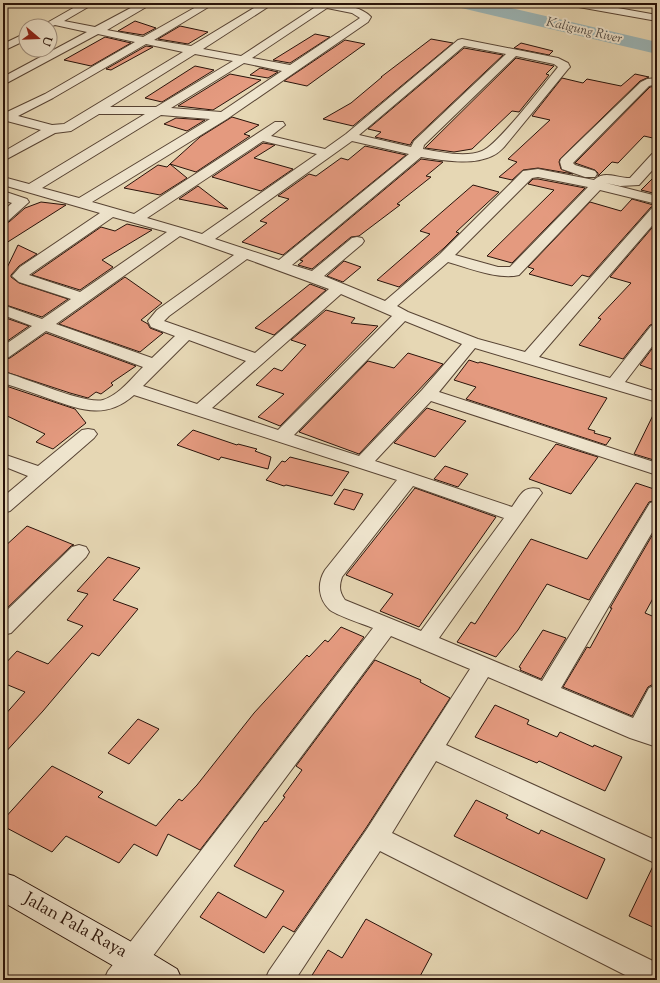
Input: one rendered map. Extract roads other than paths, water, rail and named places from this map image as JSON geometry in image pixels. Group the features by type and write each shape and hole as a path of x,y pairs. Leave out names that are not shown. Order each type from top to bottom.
{"main road":[{"name":"Jalan Pala Raya","path":"4,888 126,970 166,980"}],"street":[{"path":"58,19 90,3"},
{"path":"3,82 148,3"},
{"path":"5,116 49,96 210,3"},
{"path":"5,116 52,129 67,128 269,3"},
{"path":"573,3 656,16"},
{"path":"32,189 242,60 321,4 355,11 366,17 364,20 223,116 81,203"},
{"path":"58,25 97,31 292,69"},
{"path":"204,240 350,137 474,32"},
{"path":"3,48 18,40"},
{"path":"350,137 418,153 462,157 487,154 500,144 564,67 564,65 558,61 462,42"},
{"path":"418,153 416,149 418,144 514,52"},
{"path":"657,81 651,81 645,84 566,162 567,166 570,168 600,181 657,200"},
{"path":"96,110 161,111 223,116"},
{"path":"136,219 279,124"},
{"path":"3,157 52,129"},
{"path":"260,137 328,153"},
{"path":"281,266 418,153"},
{"path":"387,307 445,257 528,174 538,173 600,181 634,182 657,157"},
{"path":"3,181 178,231 314,277 387,307 402,315 472,342 615,383 657,397"},
{"path":"445,257 498,271 514,272 600,181"},
{"path":"3,195 22,202 3,218"},
{"path":"529,358 657,211"},
{"path":"82,298 24,279 20,276 25,270 111,212"},
{"path":"3,354 178,231"},
{"path":"314,277 357,241"},
{"path":"244,254 163,313 156,322 157,324 258,359"},
{"path":"200,410 340,287"},
{"path":"3,310 154,365"},
{"path":"282,436 402,315"},
{"path":"615,383 657,329"},
{"path":"3,377 82,404 94,407 110,404 131,388 186,334"},
{"path":"363,463 428,394 472,342"},
{"path":"131,388 282,436 516,515"},
{"path":"428,394 657,469"},
{"path":"3,507 88,434"},
{"path":"3,460 41,474"},
{"path":"409,478 332,575 328,588 332,598 338,605 648,735 657,694"},
{"path":"425,642 532,493"},
{"path":"547,692 657,507"},
{"path":"3,627 79,552"},
{"path":"126,970 387,626"},
{"path":"278,980 376,837 432,749 459,703 484,666"},
{"path":"432,749 657,853"},
{"path":"376,837 657,977"}],"waterway":[{"name":"Kaligung River","path":"464,3 657,48"}]}
